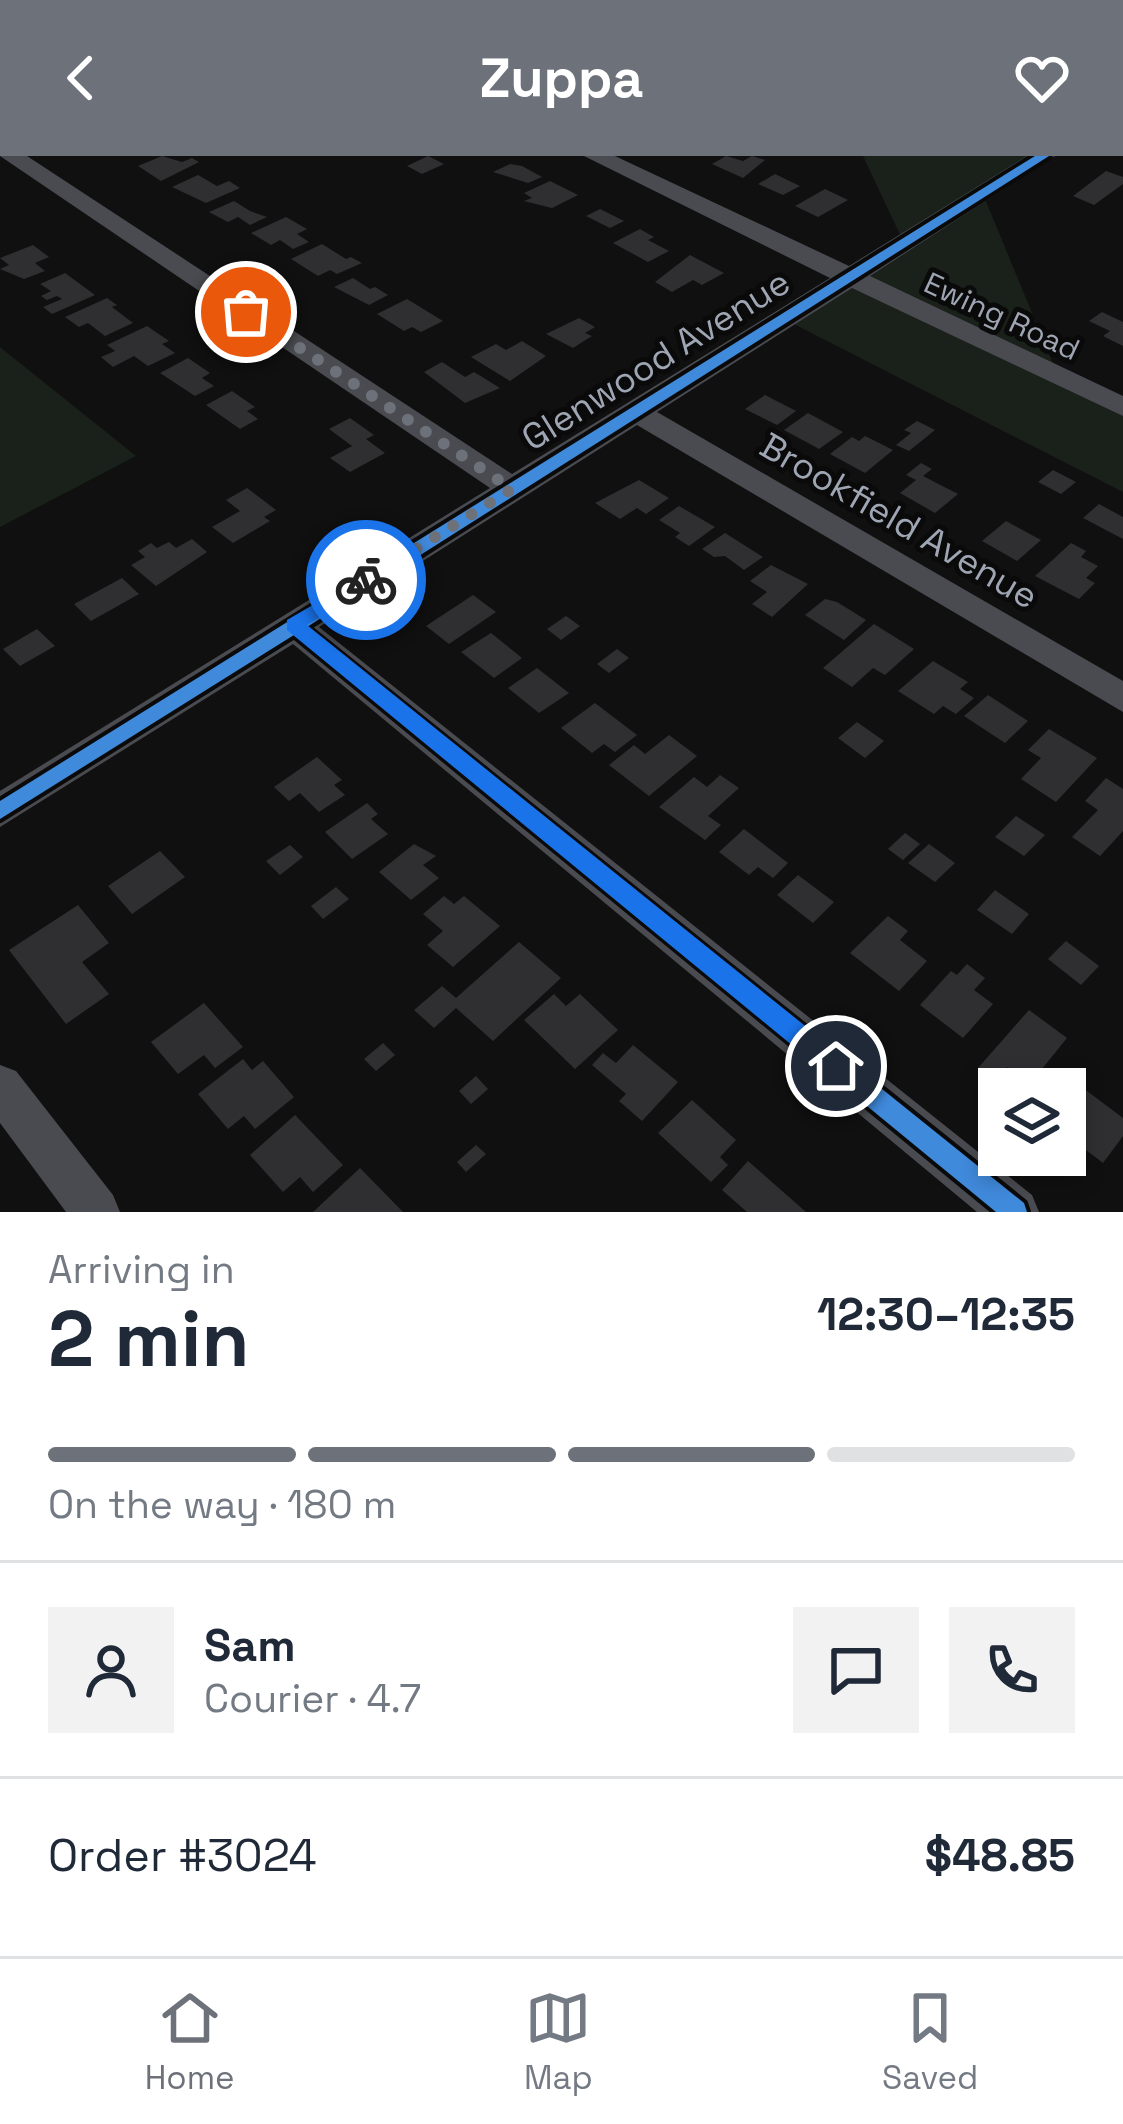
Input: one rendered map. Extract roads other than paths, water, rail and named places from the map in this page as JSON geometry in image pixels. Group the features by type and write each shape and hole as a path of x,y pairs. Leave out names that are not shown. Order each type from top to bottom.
{"street":[{"path":"11,156 512,489"},
{"name":"Ewing Road","path":"596,156 1123,407"},
{"name":"Glenwood Avenue","path":"0,812 1043,156"},
{"name":"Brookfield Avenue","path":"636,412 1123,698"},
{"path":"293,625 1015,1212"},
{"path":"0,1086 96,1212"}]}
